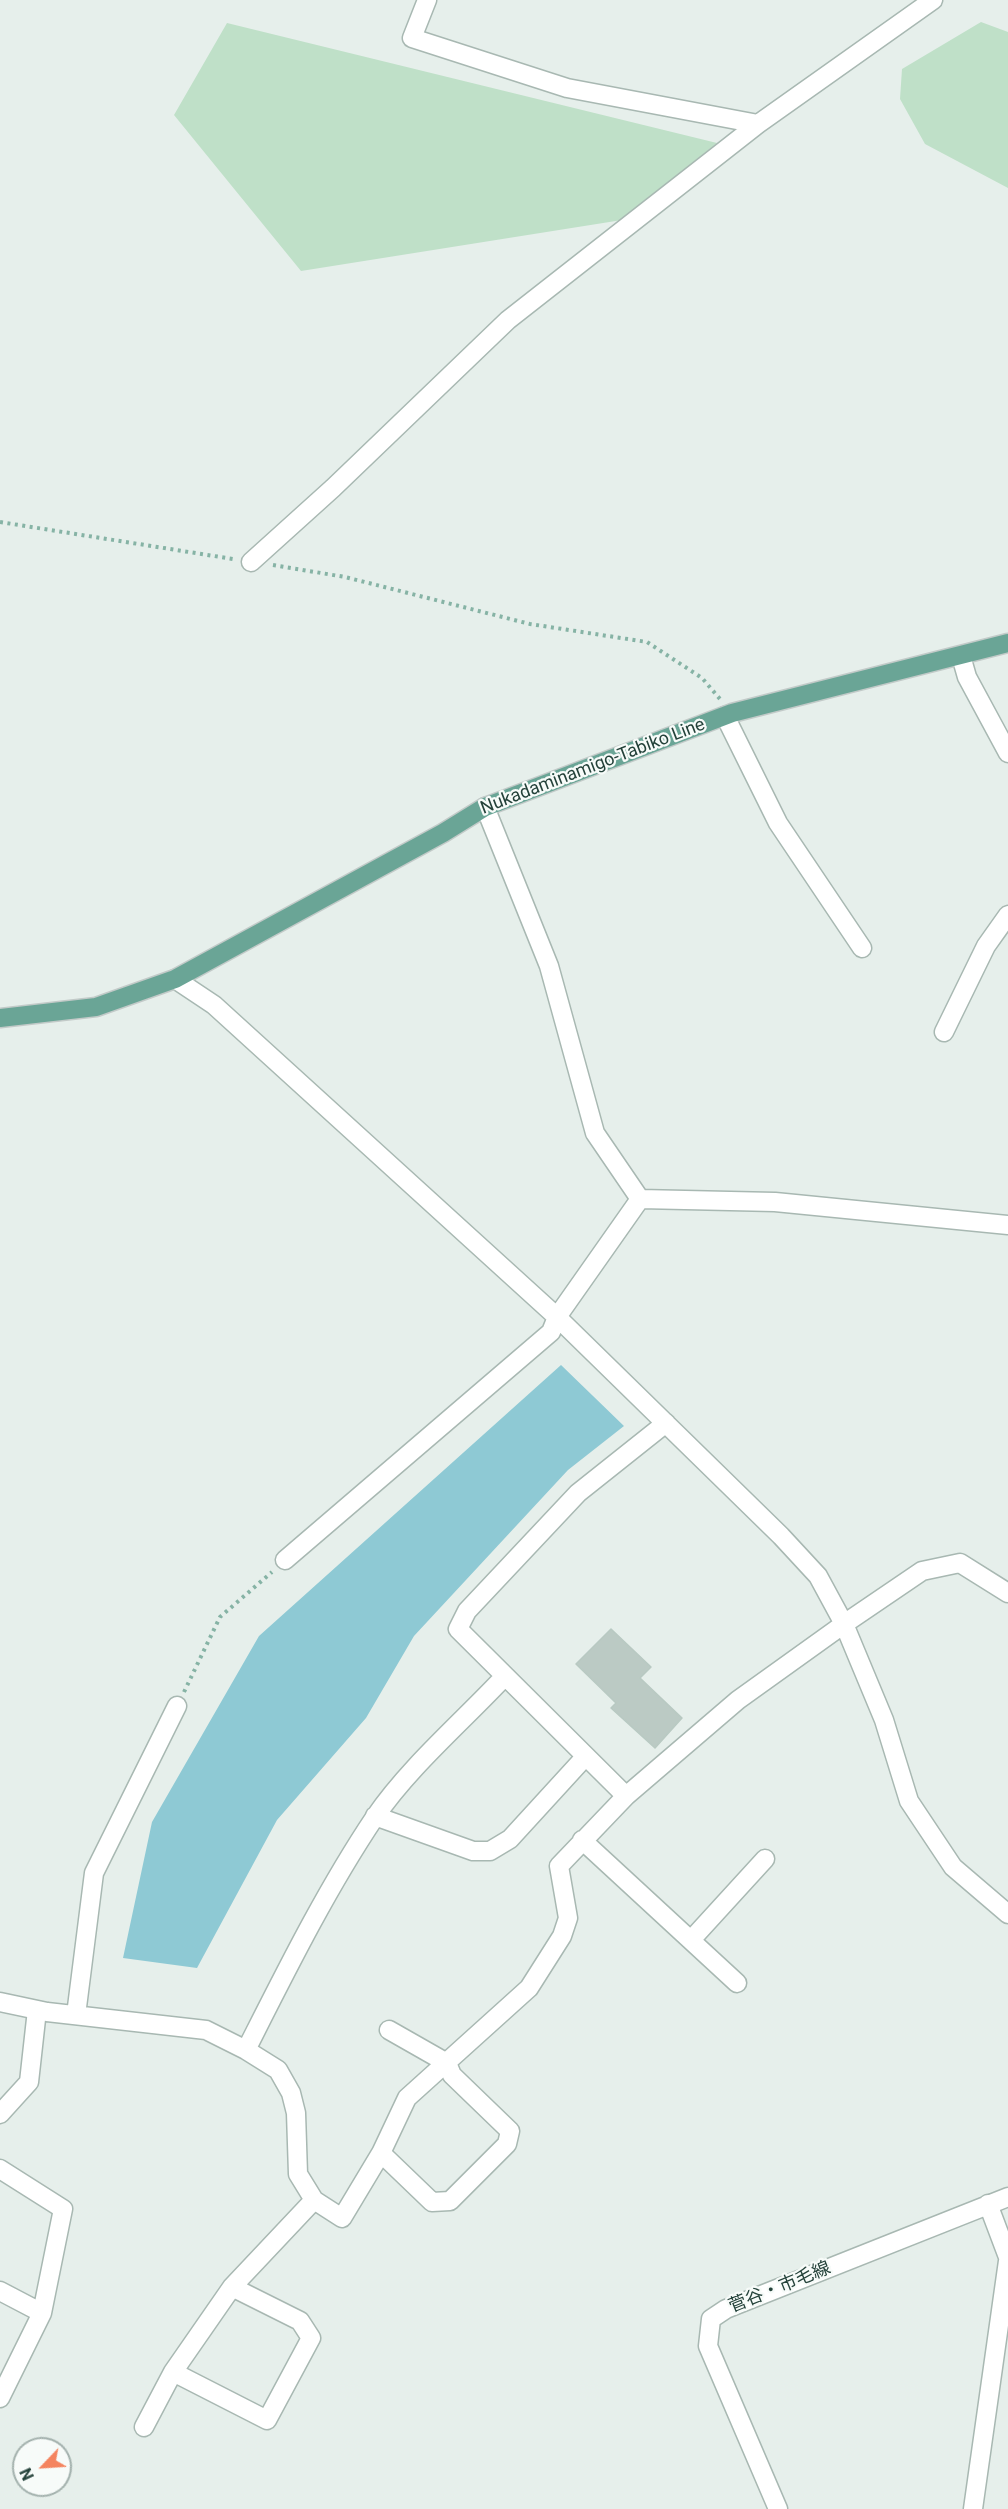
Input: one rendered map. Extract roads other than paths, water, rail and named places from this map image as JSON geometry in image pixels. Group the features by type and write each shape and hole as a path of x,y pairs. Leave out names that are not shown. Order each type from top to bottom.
{"main road":[{"name":"Nukadaminamigo-Tabiko Line","path":"0,1018 96,1007 175,979 443,833 485,807 728,715 1008,643"}],"street":[{"path":"427,0 412,38 567,88 758,124"},
{"path":"251,562 333,488 508,321 758,124 933,0"},
{"path":"961,656 967,677 1008,753"},
{"path":"728,715 778,823 862,948"},
{"path":"485,807 549,966 595,1132 640,1199"},
{"path":"944,1032 986,946 1008,915"},
{"path":"175,979 214,1005 557,1317 781,1536 818,1576 844,1624 884,1720 909,1801 952,1867 1008,1914"},
{"path":"640,1199 775,1202 1008,1226"},
{"path":"285,1560 551,1332 557,1317 640,1199"},
{"path":"626,1796 458,1629 467,1611 578,1493 666,1423"},
{"path":"0,2002 37,2010 206,2030 246,2050 278,2070 291,2093 296,2113 298,2174 314,2200 342,2218 381,2153 407,2098 529,1988 562,1936 568,1918 559,1866 626,1796 738,1700 844,1624 922,1572 960,1563 1008,1593"},
{"path":"246,2050 288,1966 375,1816 413,1772 505,1676"},
{"path":"76,2015 94,1873 177,1706"},
{"path":"375,1816 473,1851 490,1851 510,1839 585,1757"},
{"path":"582,1840 737,1983"},
{"path":"691,1940 765,1859"},
{"path":"0,2114 29,2082 37,2010"},
{"path":"381,2153 432,2202 450,2201 507,2144 510,2131 453,2075 447,2063 389,2030"},
{"path":"0,2169 63,2209 42,2313 0,2397"},
{"name":"菅谷・市毛線","path":"778,2509 708,2346 711,2319 726,2309 1008,2197"},
{"path":"144,2427 173,2372 232,2287 314,2200"},
{"path":"973,2509 1008,2259 988,2204"},
{"path":"173,2372 267,2420 311,2338 300,2321 232,2287"},
{"path":"0,2291 42,2313"}],"water":[{"path":"561,1365 624,1426 568,1470 414,1636 366,1718 277,1820 197,1968 123,1958 152,1822 259,1636"}]}
